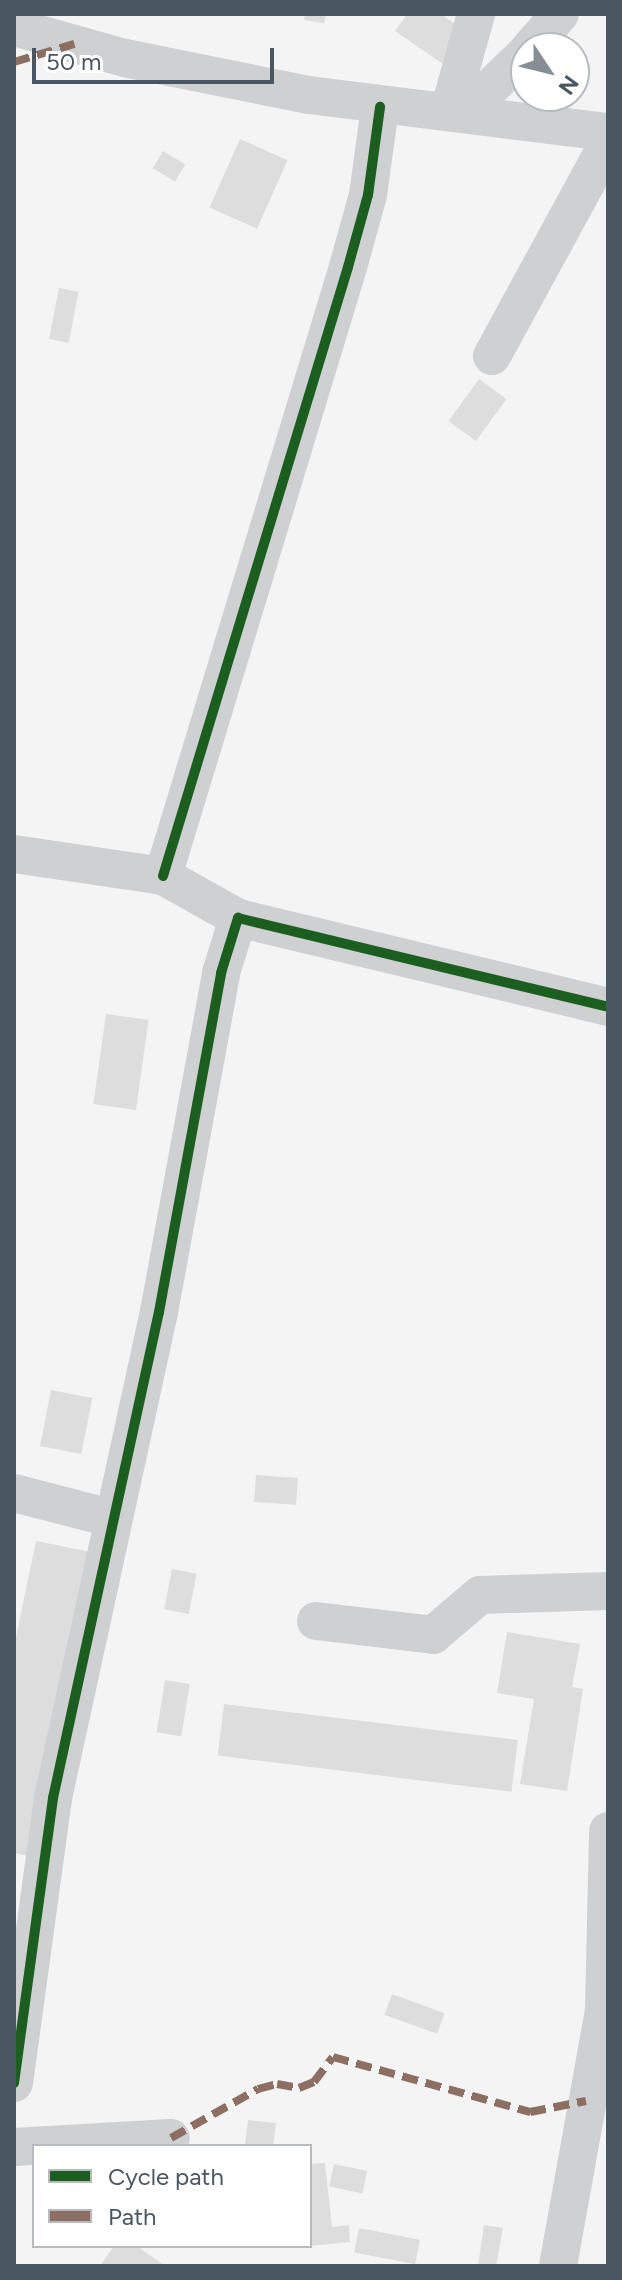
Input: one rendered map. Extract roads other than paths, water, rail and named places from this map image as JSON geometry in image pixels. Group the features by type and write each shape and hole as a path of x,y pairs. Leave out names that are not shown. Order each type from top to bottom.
{"street":[{"path":"457,112 476,14"},
{"path":"544,32 560,14"},
{"path":"14,27 125,58 380,107 457,112 608,132"},
{"path":"457,112 510,67"},
{"path":"163,876 348,267 368,195 380,107"},
{"path":"492,356 608,143"},
{"path":"14,854 163,876 238,918 608,1007"},
{"path":"14,2083 53,1798 111,1518 159,1312 221,973 238,918"},
{"path":"14,1493 111,1518"},
{"path":"316,1621 433,1635 480,1595 608,1591"},
{"path":"558,2266 606,2011 608,1831"},
{"path":"66,2144 171,2138"}]}
